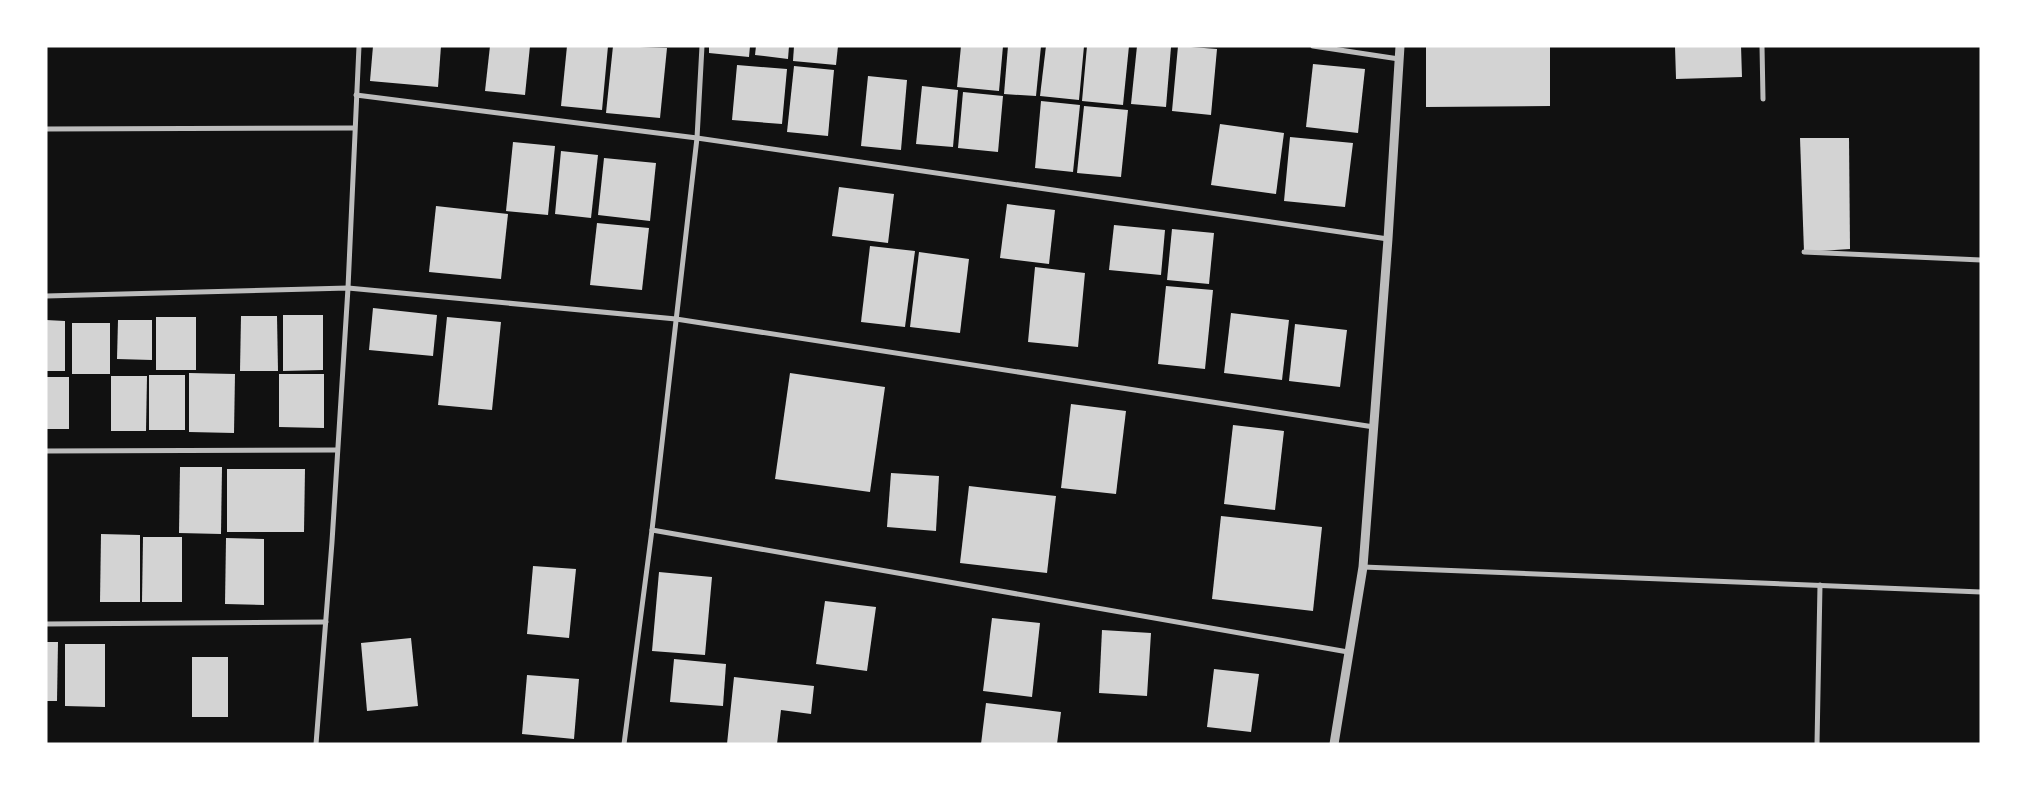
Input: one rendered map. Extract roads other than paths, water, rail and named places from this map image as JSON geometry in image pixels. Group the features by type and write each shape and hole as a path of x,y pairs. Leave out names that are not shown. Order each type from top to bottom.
{"street":[{"path":"316,744 348,288 359,46"},
{"path":"624,744 652,530 697,138 702,46"},
{"path":"1313,46 1400,59"},
{"path":"1334,744 1348,652 1364,567 1400,46"},
{"path":"1762,46 1763,99"},
{"path":"356,95 697,138 1388,240"},
{"path":"46,128 354,128"},
{"path":"1804,252 1981,260"},
{"path":"46,296 348,288 676,319 1374,427"},
{"path":"46,451 337,450"},
{"path":"652,530 1348,652"},
{"path":"1364,567 1981,592"},
{"path":"1817,744 1820,585"},
{"path":"46,624 326,622"}]}
